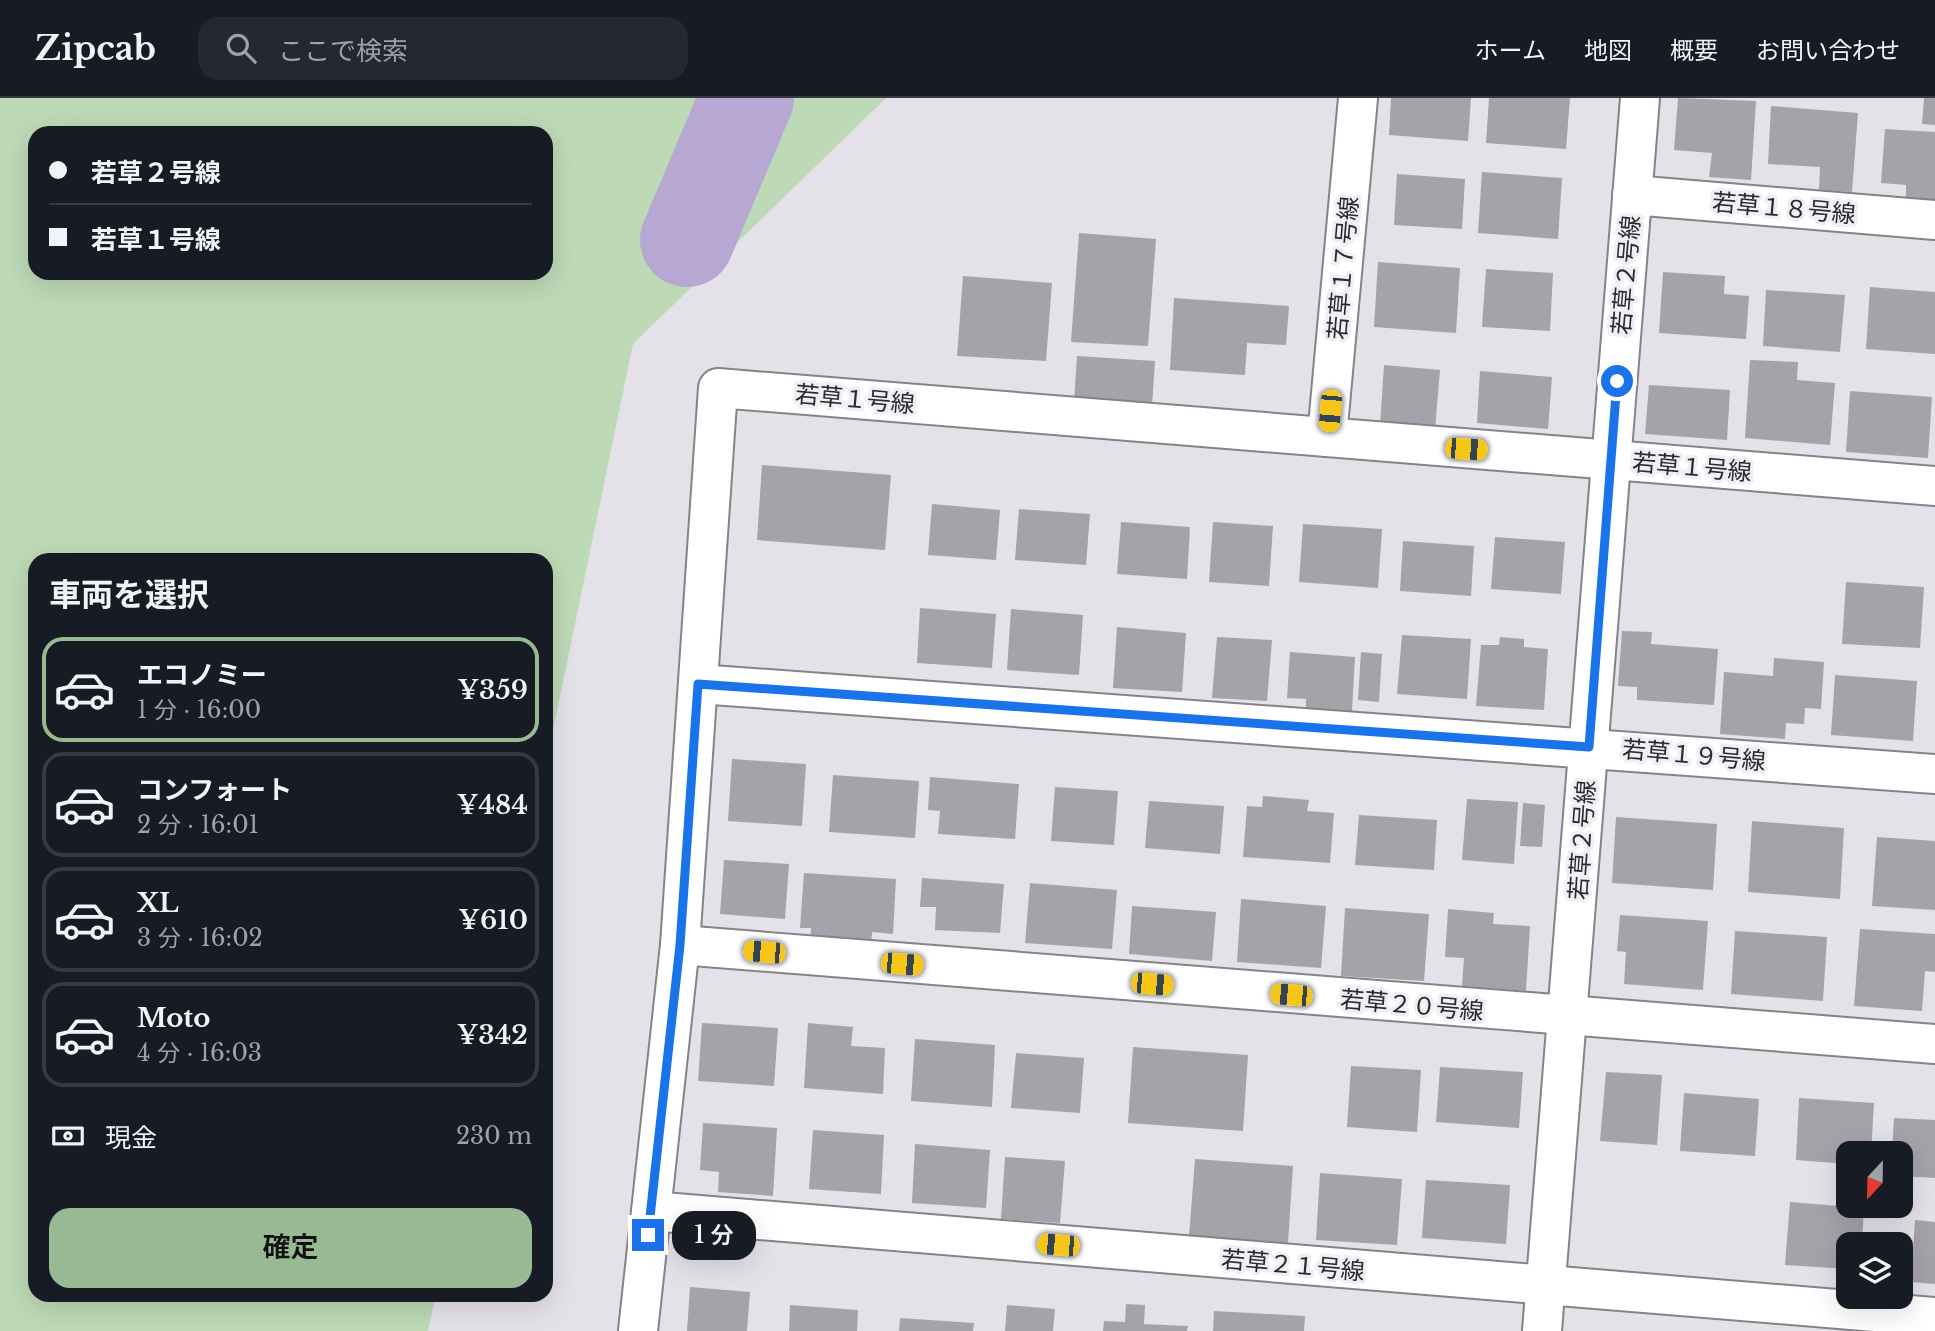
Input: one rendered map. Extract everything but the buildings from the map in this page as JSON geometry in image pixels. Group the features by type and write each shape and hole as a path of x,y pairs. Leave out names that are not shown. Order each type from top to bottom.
{"street":[{"name":"若草１７号線","path":"1327,438 1358,98"},
{"name":"若草２号線","path":"1542,1331 1640,98"},
{"name":"若草１８号線","path":"1632,195 1935,220"},
{"name":"若草１号線","path":"638,1331 680,945 718,388 1935,486"},
{"name":"若草１９号線","path":"698,684 1935,774"},
{"name":"若草２０号線","path":"680,945 1568,1018 1935,1044"},
{"name":"若草２１号線","path":"651,1211 1935,1317"}],"green space":[{"path":"0,98 886,98 633,344 553,730 553,553 28,553 28,1302 434,1302 428,1331 0,1331"}],"waterway":[{"path":"687,240 747,98"}],"route":[{"path":"648,1235 680,945 698,684 1589,747 1617,381"}]}
